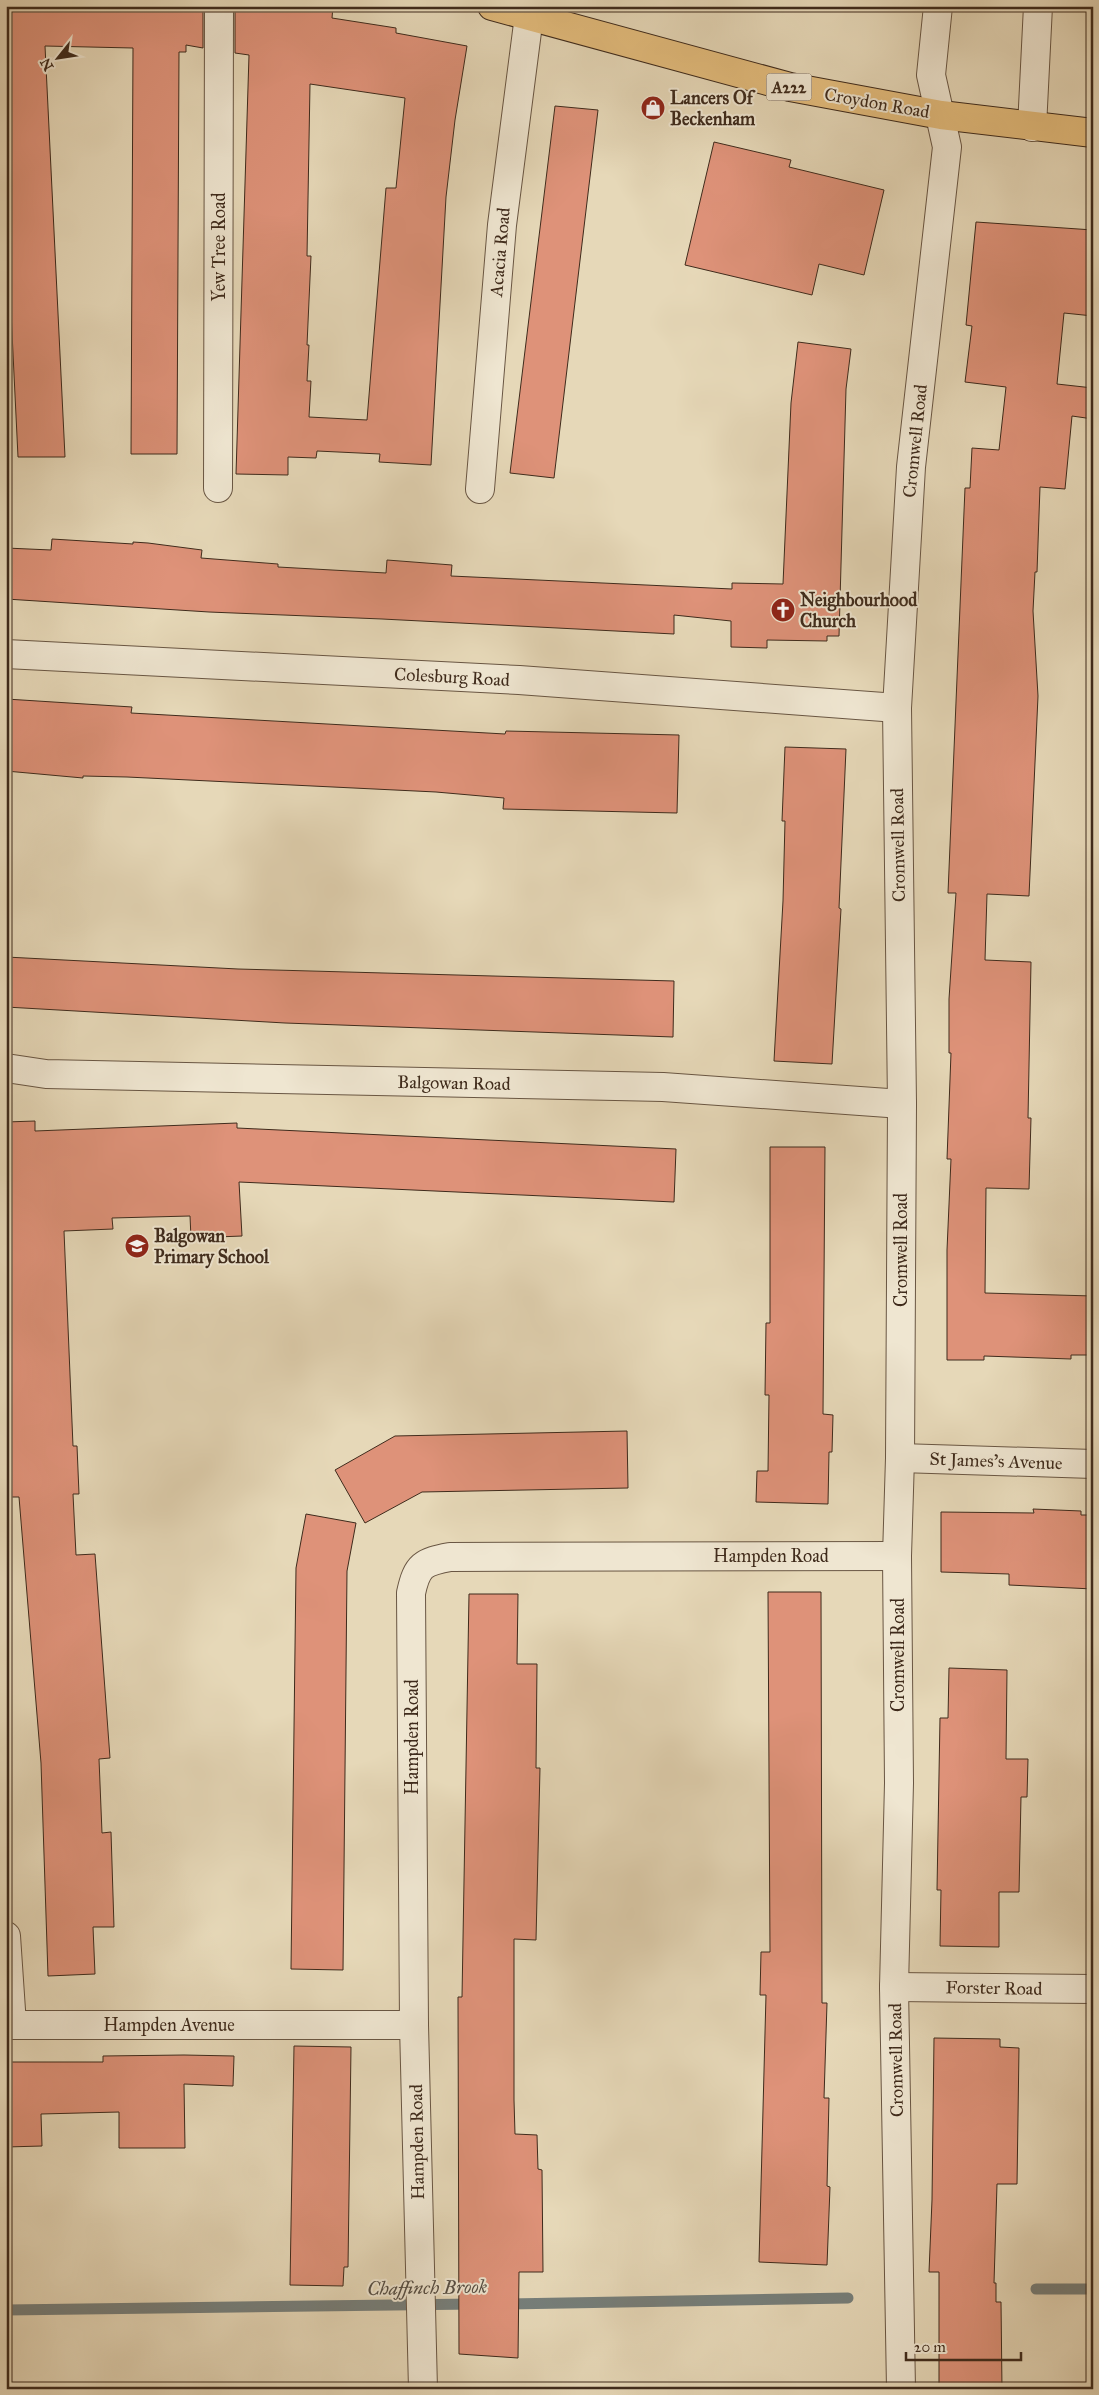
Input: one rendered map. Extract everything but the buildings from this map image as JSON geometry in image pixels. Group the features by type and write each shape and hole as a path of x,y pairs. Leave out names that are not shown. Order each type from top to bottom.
{"main road":[{"name":"Croydon Road","path":"492,6 790,87 941,115 1093,133"}],"street":[{"name":"Yew Tree Road","path":"218,488 219,6"},
{"name":"Cromwell Road","path":"901,2389 894,1987 899,1782 897,1556 900,1458 902,1104 897,708 911,467 947,147 931,75 938,6"},
{"path":"1032,127 1038,6"},
{"name":"Acacia Road","path":"480,489 502,225 529,16"},
{"name":"Colesburg Road","path":"6,654 519,680 897,708"},
{"name":"Balgowan Road","path":"6,1068 46,1074 663,1087 902,1104"},
{"name":"St James's Avenue","path":"900,1458 1093,1464"},
{"name":"Hampden Road","path":"423,2389 414,2024 411,1592 415,1574 427,1562 450,1557 897,1556"},
{"name":"Hampden Avenue","path":"6,1936 12,2025 414,2024"},
{"name":"Forster Road","path":"894,1987 1093,1989"}],"waterway":[{"name":"Chaffinch Brook","path":"1036,2289 1093,2289"},
{"name":"Chaffinch Brook","path":"505,2304 848,2298"},
{"name":"Chaffinch Brook","path":"6,2310 474,2304"}],"place":[{"name":"Lancers Of Beckenham","path":"653,108"},
{"name":"Neighbourhood Church","path":"783,610"},
{"name":"Balgowan Primary School","path":"137,1246"}]}
